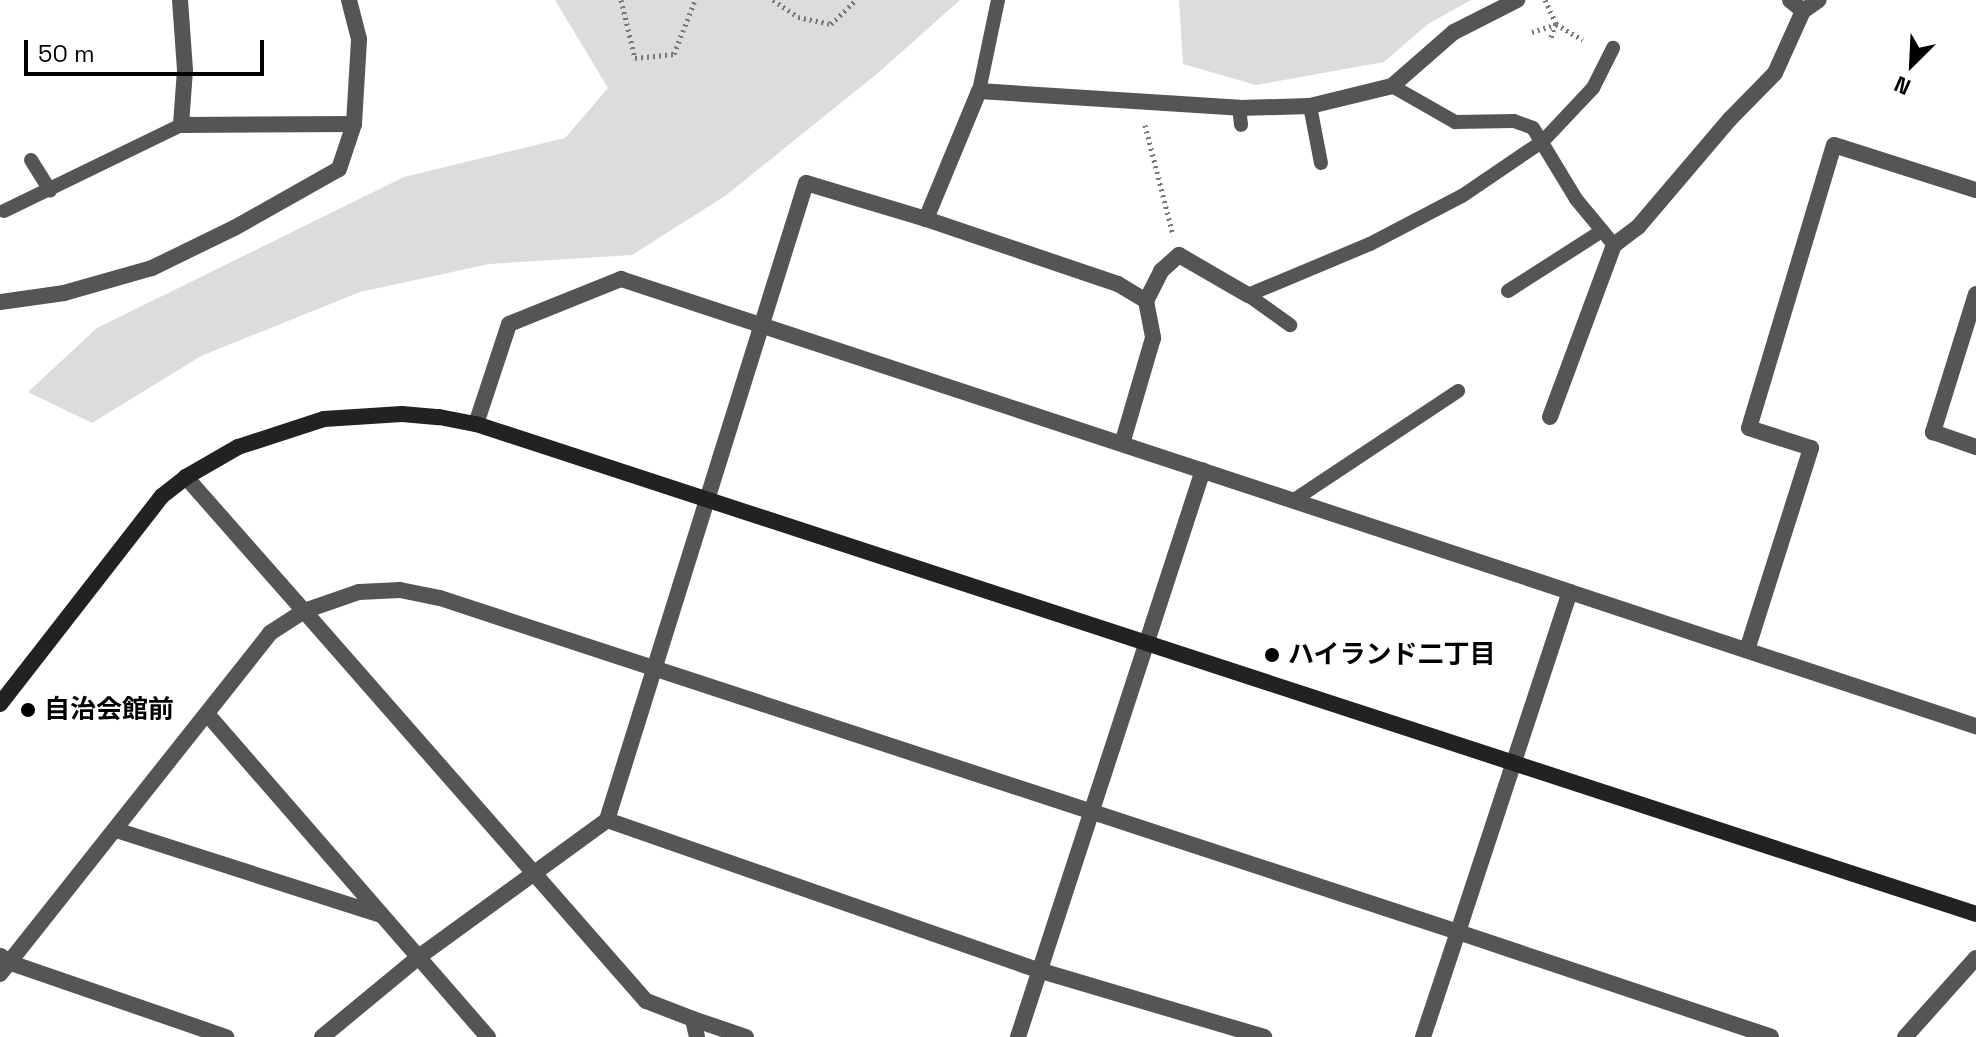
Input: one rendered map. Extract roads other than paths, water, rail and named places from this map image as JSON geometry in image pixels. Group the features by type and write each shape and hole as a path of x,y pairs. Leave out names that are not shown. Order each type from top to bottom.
{"street":[{"path":"180,0 185,70 181,125 354,124"},
{"path":"0,302 64,293 152,268 236,227 339,169 354,124 359,39 349,0"},
{"path":"926,219 979,91 1140,101 1240,117 1363,99 1392,86 1454,32 1517,0"},
{"path":"1550,417 1614,245 1638,227 1730,119 1775,73 1796,6 1819,0"},
{"path":"1747,650 1811,448 1749,428 1834,145 1976,190"},
{"path":"322,1037 420,956 607,820 653,666 764,326 806,183 926,219 1118,284 1146,301"},
{"path":"1122,444 1153,338 1146,301 1161,271 1179,255 1248,295"},
{"path":"476,424 509,324 621,279 1976,726"},
{"path":"1976,294 1933,432 1976,447"},
{"path":"0,704 162,496 186,477 238,447 324,419 402,414 476,424 1976,914"},
{"path":"1018,1037 1203,470"},
{"path":"186,477 646,1001 746,1037"},
{"path":"226,1037 3,964 116,830 270,633 304,611 359,592 400,590 440,598 653,666 1771,1037"},
{"path":"1423,1037 1570,592"},
{"path":"208,715 488,1037"},
{"path":"607,820 1038,970 1264,1037"},
{"path":"116,830 384,916"},
{"path":"1905,1037 1976,958"},
{"path":"693,1019 697,1037"}],"lane":[{"path":"979,91 998,0"},
{"path":"1248,295 1370,244 1462,196 1543,141 1593,88 1613,48"},
{"path":"1392,86 1455,122 1514,121 1533,128 1576,199 1614,245"},
{"path":"1310,106 1321,163"},
{"path":"4,211 181,125"},
{"path":"31,160 50,191"},
{"path":"1508,291 1602,231"},
{"path":"1248,295 1290,325"},
{"path":"1294,500 1458,391"}],"place":[{"name":"ハイランド二丁目","path":"1272,655"},
{"name":"自治会館前","path":"28,710"}]}
